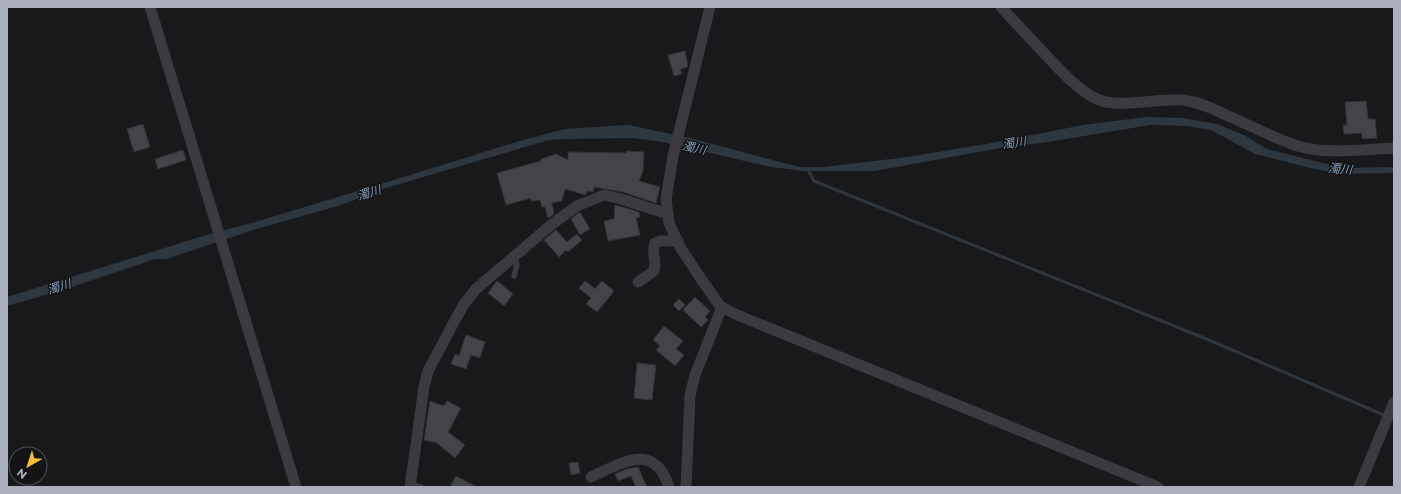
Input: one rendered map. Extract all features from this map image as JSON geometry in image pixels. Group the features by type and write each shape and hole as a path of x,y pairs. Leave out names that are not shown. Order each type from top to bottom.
{"street":[{"path":"150,7 296,487"},
{"path":"710,7 673,156 666,200 669,223 678,241 701,279 722,307 735,314 1158,487"},
{"path":"1001,7 1063,73 1080,89 1098,99 1112,104 1159,100 1183,100 1203,104 1272,137 1299,147 1319,150 1394,148"},
{"path":"410,485 423,394 428,371 464,304 476,289 551,225 577,206 604,195 622,199 668,214"},
{"path":"638,282 654,272 656,263 653,248 655,243 660,240 678,241"},
{"path":"686,487 690,396 695,375 722,307"},
{"path":"1359,487 1390,423 1394,402"},
{"path":"591,477 639,458 648,461 662,470 669,487"}],"lane":[{"path":"514,276 517,264 515,255"},
{"path":"410,485 421,487"}],"water":[{"name":"濁川","path":"1146,117 1182,118 1217,124 1244,135 1267,149 1342,168 1394,167 1394,173 1339,174 1310,168 1255,154 1211,130 1188,126 1150,125 1042,143 1011,146 875,171 804,171 771,167 663,142 633,138 549,140 383,189 341,205 253,230 166,259 155,259 63,290 7,306 7,297 203,236 262,220 523,140 565,129 629,125 694,139 799,167 824,167 908,157 992,143 1083,125"}],"building":[{"path":"685,51 688,67 680,69 682,74 674,76 668,55"},
{"path":"1366,101 1368,119 1375,119 1377,138 1362,139 1362,133 1344,134 1343,125 1347,125 1345,102"},
{"path":"143,124 150,147 134,152 127,129"},
{"path":"183,150 186,160 158,169 155,159"},
{"path":"626,151 644,152 643,171 639,181 660,187 656,203 623,192 594,187 593,192 587,191 586,195 565,189 562,201 552,203 554,214 548,218 545,207 542,207 540,200 531,201 531,198 506,205 497,173 541,161 541,159 556,154 568,160 568,152 626,153"},
{"path":"615,205 639,212 640,217 636,218 640,235 608,241 604,221 614,219"},
{"path":"580,212 590,229 580,235 571,219"},
{"path":"556,230 567,242 577,234 582,240 568,252 566,250 559,257 544,240"},
{"path":"497,281 513,294 504,306 488,293"},
{"path":"585,281 595,289 602,281 614,291 597,312 586,304 591,298 579,288"},
{"path":"695,297 710,311 705,317 708,320 701,327 683,310"},
{"path":"679,299 685,305 679,311 673,305"},
{"path":"664,326 683,341 676,349 684,355 675,366 656,350 660,346 653,340"},
{"path":"466,335 485,342 480,358 471,355 466,369 451,364 455,354 459,356"},
{"path":"637,363 656,365 652,400 634,398"},
{"path":"430,401 444,406 447,401 461,408 448,432 465,445 455,458 437,443 424,440"},
{"path":"578,462 580,473 571,475 569,463"},
{"path":"638,467 647,487 636,487 631,476 618,481 615,474 627,469"},
{"path":"456,476 477,487 450,487"}],"waterway":[{"path":"807,168 814,181 1209,340 1386,416"}]}
